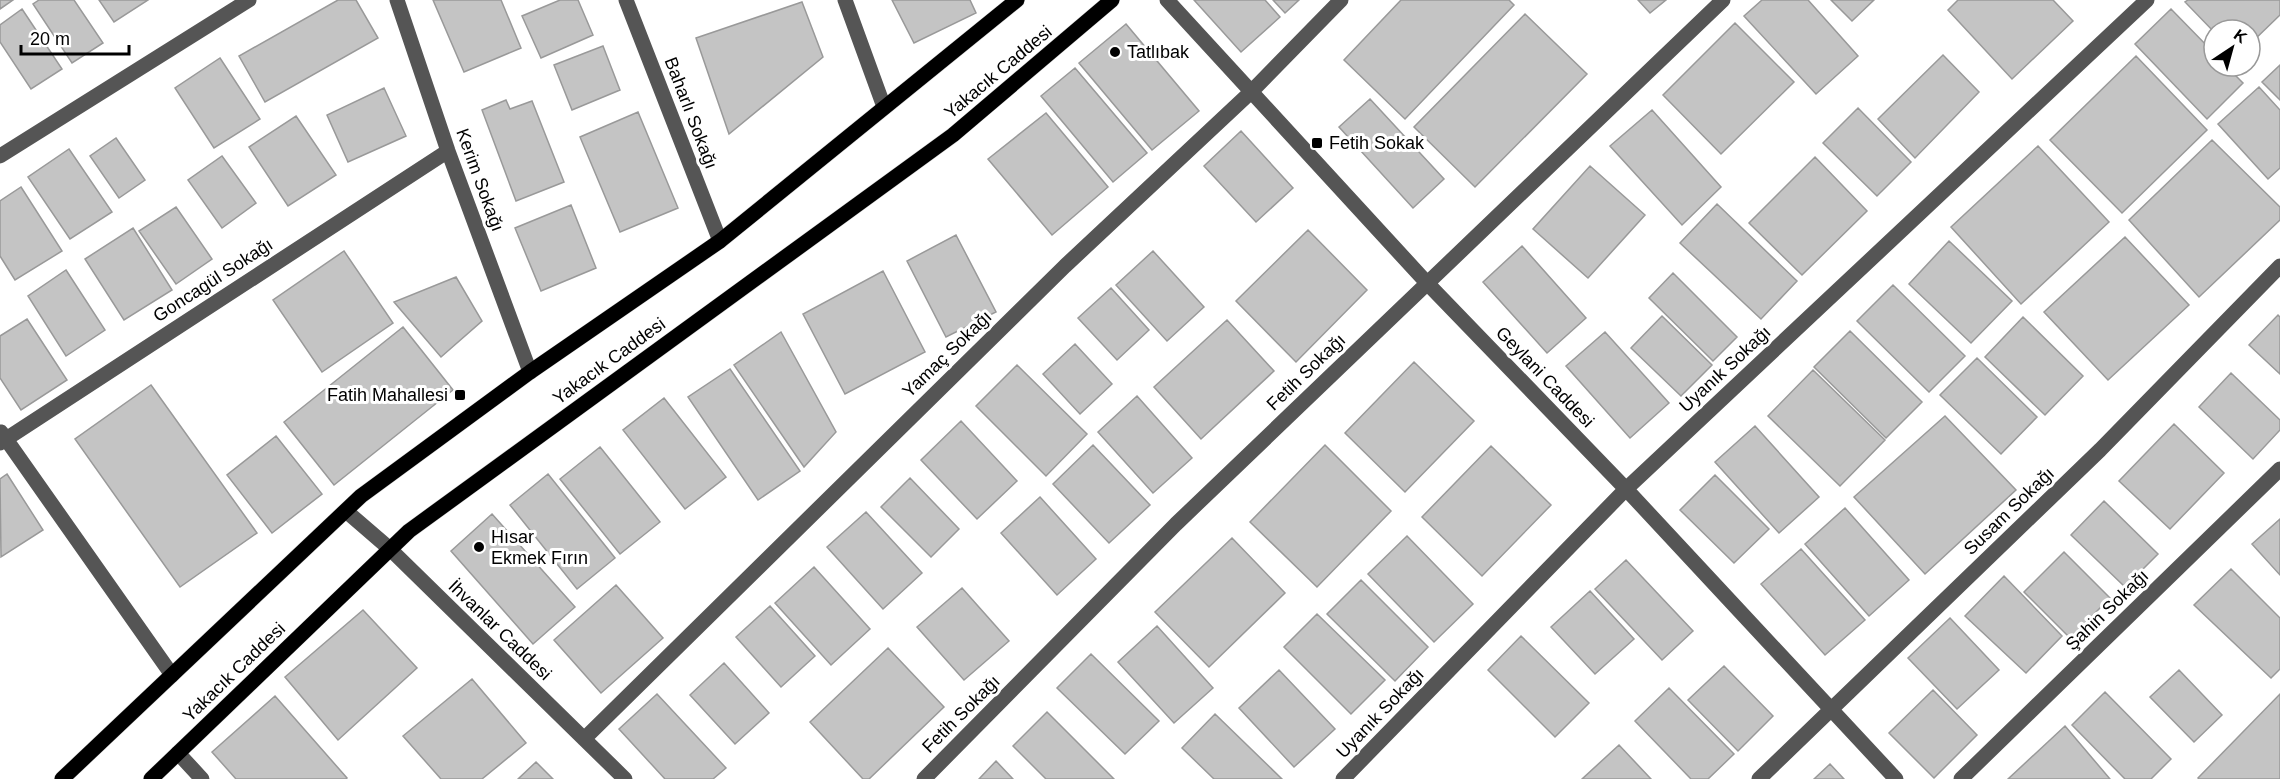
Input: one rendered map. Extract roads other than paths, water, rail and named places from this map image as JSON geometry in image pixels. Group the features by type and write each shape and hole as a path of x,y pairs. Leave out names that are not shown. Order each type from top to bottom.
{"main road":[{"name":"Yakacık Caddesi","path":"62,779 361,496 530,372 720,241 1017,0"},
{"name":"Yakacık Caddesi","path":"151,779 409,531 953,135 1112,0"}],"street":[{"path":"0,156 249,0"},
{"name":"Kerim Sokağı","path":"397,0 448,151 530,372"},
{"name":"Baharlı Sokağı","path":"626,0 720,241"},
{"path":"845,0 884,107"},
{"name":"Geylani Caddesi","path":"1167,0 1427,283 1626,489 1896,779"},
{"name":"Yamaç Sokağı","path":"584,739 997,332 1252,91 1341,0"},
{"name":"Fetih Sokağı","path":"924,779 1176,524 1722,0"},
{"name":"Uyanık Sokağı","path":"1343,779 1626,489 2147,0"},
{"name":"Goncagül Sokağı","path":"2,438 448,151"},
{"name":"Susam Sokağı","path":"1759,779 2100,450 2280,266"},
{"path":"2,438 172,675"},
{"name":"Şahin Sokağı","path":"1960,779 2280,469"},
{"name":"İhvanlar Caddesi","path":"346,511 390,549 626,779"},
{"path":"178,753 202,779"}],"place":[{"name":"Tatlıbak","path":"1115,52"},
{"name":"Fetih Sokak","path":"1317,143"},
{"name":"Fatih Mahallesi","path":"460,395"},
{"name":"Hısar Ekmek Fırın","path":"479,547"}]}
